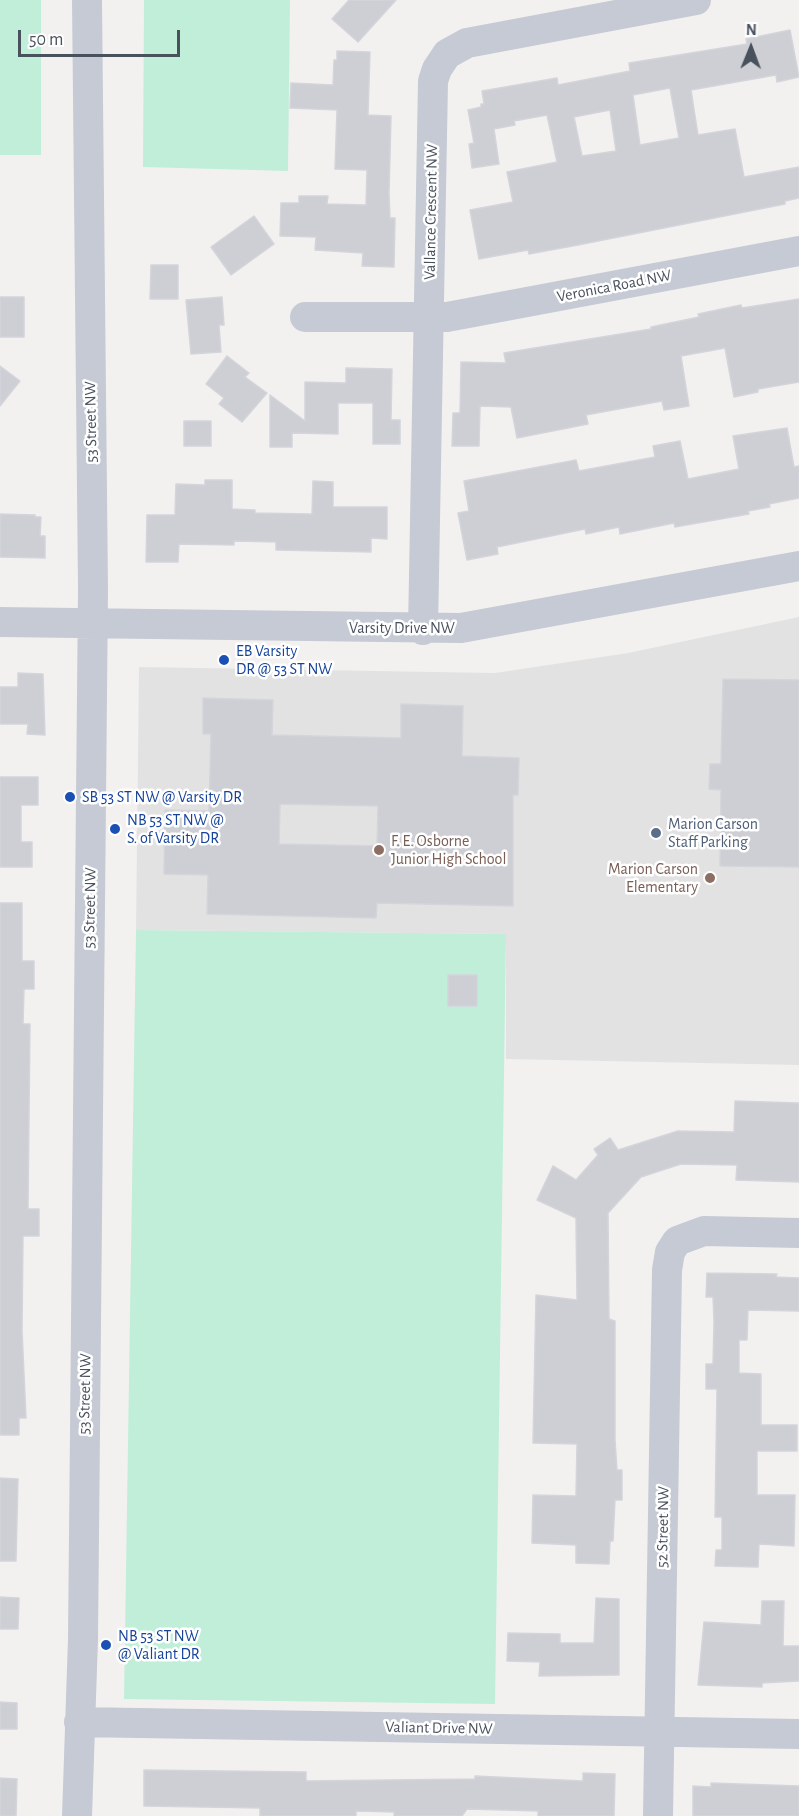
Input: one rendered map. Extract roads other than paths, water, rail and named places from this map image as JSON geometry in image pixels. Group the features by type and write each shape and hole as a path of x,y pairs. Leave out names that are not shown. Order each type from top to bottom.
{"street":[{"name":"53 Street NW","path":"77,1816 83,1591 92,623 87,0"},
{"name":"Vallance Crescent NW","path":"423,630 433,81 447,54 467,43 696,0"},
{"name":"Veronica Road NW","path":"305,317 447,317 799,251"},
{"name":"Varsity Drive NW","path":"0,621 423,630 490,625 799,566"},
{"name":"52 Street NW","path":"658,1816 667,1270 670,1252 677,1241 704,1231 799,1233"},
{"name":"Valiant Drive NW","path":"79,1722 799,1734"}],"place":[{"name":"EB Varsity DR @ 53 ST NW","path":"224,660"},
{"name":"SB 53 ST NW @ Varsity DR","path":"70,797"},
{"name":"NB 53 ST NW @ S. of Varsity DR","path":"115,829"},
{"name":"Marion Carson Staff Parking","path":"656,833"},
{"name":"F. E. Osborne Junior High School","path":"379,850"},
{"name":"Marion Carson Elementary","path":"710,878"},
{"name":"NB 53 ST NW @ Valiant DR","path":"106,1645"}]}
